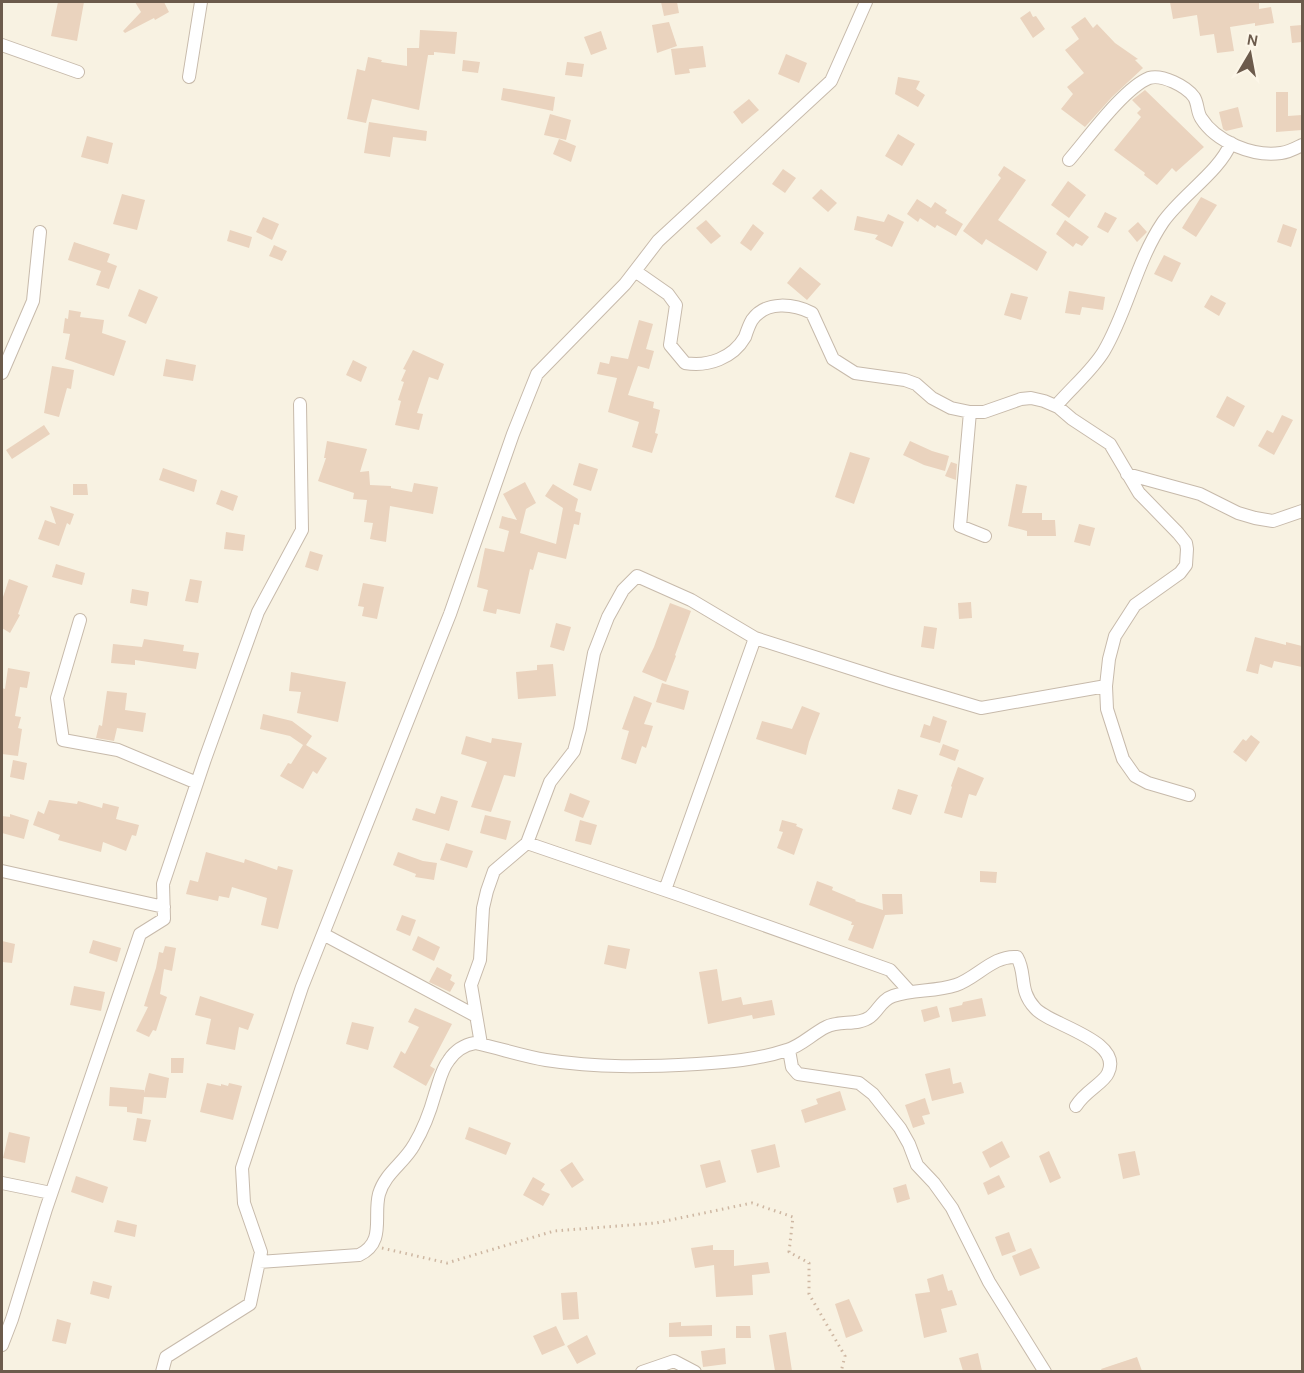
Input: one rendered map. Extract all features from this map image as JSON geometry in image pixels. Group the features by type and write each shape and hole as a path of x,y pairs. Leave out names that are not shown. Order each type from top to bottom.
{"street":[{"path":"189,78 201,2"},
{"path":"162,1371 166,1357 250,1304 261,1252 244,1203 242,1168 302,987 450,614 537,374 626,284 658,241 831,81 866,2"},
{"path":"2,45 78,72"},
{"path":"1069,160 1118,104 1136,87 1154,77 1186,88 1195,98 1200,116 1212,132 1232,143 1250,151 1267,153 1281,153 1302,145"},
{"path":"1056,406 1103,352 1143,256 1164,222 1189,191 1220,161 1232,143"},
{"path":"2,373 33,301 40,232"},
{"path":"635,271 668,294 676,305 670,345 685,363 695,365 724,357 734,351 744,338 753,318 770,308 789,305 812,313 833,359 855,373 905,380 916,384 932,398 951,408 970,412 984,411 1021,399 1044,400 1110,444 1127,474 1152,507 1186,543 1187,556 1186,565 1180,573 1135,605 1115,636 1109,659 1106,686 1107,709 1123,759 1135,776 1148,783 1189,795"},
{"path":"2,1345 51,1193 141,934 164,919 163,884 258,612 302,530 300,404"},
{"path":"970,412 960,526 985,536"},
{"path":"1127,474 1200,494 1238,513 1255,518 1273,521 1302,511"},
{"path":"481,1044 471,985 480,960 483,908 487,891 494,871 527,843 550,782 574,751 594,653 608,617 623,590 637,576 691,600 755,638 981,708 1106,686"},
{"path":"80,620 57,698 63,740 118,750 197,783"},
{"path":"665,890 755,638"},
{"path":"527,843 890,970 910,992"},
{"path":"2,871 164,907"},
{"path":"323,934 476,1017"},
{"path":"259,1263 359,1255 372,1245 376,1237 379,1194 393,1168 412,1148 420,1134 448,1060 465,1045 481,1044 546,1060 622,1068 738,1061 789,1050 826,1027 862,1021 870,1017 883,1000 910,992 938,990 957,985 994,962 1017,957 1021,963 1022,985 1034,1008 1048,1019 1086,1035 1108,1056 1110,1070 1107,1076 1082,1096 1076,1106"},
{"path":"789,1050 792,1068 798,1074 859,1083 873,1094 900,1128 917,1165 934,1183 952,1208 989,1282 1045,1371"},
{"path":"2,1183 51,1193"},
{"path":"642,1371 674,1360 695,1371"}],"path":[{"path":"372,1245 447,1263 554,1231 656,1223 752,1203 793,1217 789,1252 809,1263 809,1293 845,1356 841,1371"}],"building":[{"path":"58,2 84,2 77,41 51,36"},
{"path":"135,2 164,2 169,12 125,33 123,31 141,12"},
{"path":"661,2 677,2 679,13 664,16"},
{"path":"1170,2 1259,2 1259,9 1271,7 1274,23 1230,27 1234,51 1217,53 1214,34 1200,36 1197,15 1173,19"},
{"path":"1030,11 1045,29 1033,38 1020,18"},
{"path":"1085,17 1093,28 1097,24 1115,43 1138,59 1135,60 1143,68 1085,127 1061,109 1073,94 1067,87 1084,73 1065,50 1079,39 1071,27"},
{"path":"669,22 677,46 657,53 652,25"},
{"path":"1302,25 1302,42 1292,43 1290,26"},
{"path":"420,30 457,32 455,54 434,52 434,55 428,55 419,110 372,99 366,123 347,119 357,69 365,71 368,57 382,60 381,62 407,66 407,48 419,48"},
{"path":"601,31 607,49 591,55 584,37"},
{"path":"703,46 706,67 689,69 690,73 675,75 671,49"},
{"path":"786,54 807,63 799,83 778,74"},
{"path":"463,60 480,62 478,73 462,71"},
{"path":"567,62 584,64 582,77 565,75"},
{"path":"898,77 920,81 916,89 925,95 918,107 895,94"},
{"path":"503,88 555,97 553,111 501,100"},
{"path":"1145,90 1204,147 1176,172 1172,168 1157,185 1114,150 1141,117 1137,113 1141,109 1132,100"},
{"path":"1276,92 1288,92 1288,116 1302,115 1302,130 1276,132"},
{"path":"749,99 759,110 742,124 733,112"},
{"path":"1238,107 1243,127 1226,131 1223,129 1219,112"},
{"path":"550,114 571,120 566,140 544,135"},
{"path":"369,122 427,131 426,141 393,137 390,157 364,153"},
{"path":"898,134 915,144 902,166 885,156"},
{"path":"87,136 113,143 108,164 81,157"},
{"path":"559,139 576,146 571,162 553,154"},
{"path":"1004,166 1026,180 998,220 1047,252 1037,271 986,239 982,245 963,231 1001,178 998,175"},
{"path":"783,169 796,178 785,193 772,184"},
{"path":"1068,181 1086,195 1069,218 1051,205"},
{"path":"821,189 837,203 828,212 812,198"},
{"path":"122,194 145,200 137,230 113,224"},
{"path":"1201,197 1217,205 1196,237 1182,228"},
{"path":"917,199 931,208 935,202 947,210 945,213 963,224 956,236 937,225 935,228 920,218 918,222 907,214"},
{"path":"1105,212 1117,218 1108,233 1097,227"},
{"path":"888,214 904,222 892,247 875,239 878,235 854,230 857,216 884,222"},
{"path":"263,217 279,224 272,240 256,232"},
{"path":"706,220 721,236 711,244 696,228"},
{"path":"1065,220 1089,237 1082,246 1076,243 1073,247 1056,234"},
{"path":"1138,222 1147,232 1137,242 1128,231"},
{"path":"753,224 764,233 751,251 740,243"},
{"path":"1283,224 1297,229 1291,247 1277,242"},
{"path":"230,230 252,237 249,248 227,241"},
{"path":"74,242 110,254 107,262 117,266 109,289 96,285 101,271 68,260"},
{"path":"274,245 287,251 282,261 269,256"},
{"path":"1164,255 1181,263 1172,282 1154,274"},
{"path":"800,267 821,284 807,300 787,283"},
{"path":"139,289 158,297 146,324 128,316"},
{"path":"1069,291 1105,297 1103,310 1082,307 1080,315 1065,313"},
{"path":"1011,293 1028,297 1021,320 1004,315"},
{"path":"1211,295 1226,303 1219,316 1204,307"},
{"path":"69,310 81,312 80,317 104,320 102,333 126,341 114,376 65,359 70,334 63,333 65,318 68,319"},
{"path":"639,320 653,324 646,349 654,351 649,369 638,366 628,395 654,402 653,408 660,410 655,433 658,434 652,453 632,447 639,422 608,412 617,378 597,374 600,362 609,364 611,356 628,359"},
{"path":"413,350 444,364 438,380 429,377 417,413 423,414 419,430 395,425 401,401 398,400 404,382 401,381 406,370 403,369"},
{"path":"166,359 196,365 193,381 163,376"},
{"path":"353,360 367,367 361,382 346,375"},
{"path":"52,366 74,370 71,389 67,388 59,417 44,413"},
{"path":"1227,396 1245,406 1234,427 1216,417"},
{"path":"1282,415 1293,420 1274,455 1258,446 1267,430 1273,433"},
{"path":"44,425 50,434 12,459 6,450"},
{"path":"327,441 367,449 360,472 369,471 370,485 391,486 391,488 412,492 414,483 438,487 433,514 390,506 386,542 370,539 373,523 364,522 367,500 353,499 354,493 318,481 326,458 324,458"},
{"path":"910,441 949,456 945,471 924,465 903,455"},
{"path":"850,452 870,458 854,504 835,497"},
{"path":"951,462 957,464 956,480 945,476"},
{"path":"579,463 598,469 591,491 573,485"},
{"path":"163,468 197,480 194,492 159,480"},
{"path":"525,482 536,503 526,509 520,533 556,544 563,508 545,496 553,484 578,499 575,511 581,513 579,525 574,524 566,559 538,552 533,570 530,569 520,614 497,609 496,614 483,611 488,590 477,587 485,548 504,552 509,531 499,528 502,516 517,520 503,494"},
{"path":"73,484 87,484 88,495 73,495"},
{"path":"1016,484 1027,486 1022,513 1042,513 1042,520 1055,520 1056,536 1027,536 1027,531 1008,526"},
{"path":"221,490 238,496 233,511 216,504"},
{"path":"50,506 74,514 70,525 67,523 59,546 38,539 45,520 56,524"},
{"path":"1079,524 1095,528 1090,546 1074,542"},
{"path":"226,532 245,535 243,551 224,549"},
{"path":"310,551 323,555 318,571 305,567"},
{"path":"56,564 85,573 82,585 52,577"},
{"path":"9,579 28,586 18,614 20,615 10,633 2,628 2,600"},
{"path":"190,579 202,581 198,603 185,601"},
{"path":"363,583 384,587 377,619 362,616 364,607 358,606"},
{"path":"132,589 149,592 147,606 130,603"},
{"path":"971,602 972,618 959,619 958,603"},
{"path":"670,603 691,611 666,682 642,672"},
{"path":"556,623 571,627 564,651 550,647"},
{"path":"924,626 937,628 934,649 921,647"},
{"path":"1255,637 1286,645 1286,642 1302,646 1302,667 1274,661 1272,668 1260,664 1258,674 1246,671"},
{"path":"144,639 184,645 183,651 199,653 196,669 135,660 135,665 111,663 113,644 142,647"},
{"path":"553,664 556,696 518,699 516,672 537,670 537,665"},
{"path":"8,668 30,672 27,688 20,687 15,716 21,717 18,728 22,729 18,756 2,754 2,688 5,689"},
{"path":"291,672 346,682 338,722 297,713 301,692 289,691"},
{"path":"662,683 689,691 684,710 656,702"},
{"path":"107,691 127,693 125,710 146,713 143,732 117,728 114,741 96,738 99,725 102,726"},
{"path":"634,696 652,703 644,724 653,726 646,748 642,746 636,764 621,759 629,731 622,729"},
{"path":"802,706 820,713 806,755 756,739 762,721 792,729"},
{"path":"263,714 292,721 312,736 306,745 327,758 317,774 313,771 303,789 280,776 303,745 290,736 260,729"},
{"path":"933,716 947,721 940,743 920,737 924,724 930,726"},
{"path":"1251,735 1260,742 1246,762 1233,752 1243,739 1246,741"},
{"path":"466,736 491,743 492,738 522,743 515,777 504,775 491,812 471,807 487,762 461,754"},
{"path":"943,744 959,750 955,761 939,755"},
{"path":"13,760 27,763 24,780 10,777"},
{"path":"958,767 984,778 976,796 969,794 962,818 944,813"},
{"path":"898,789 918,795 911,815 892,809"},
{"path":"570,793 590,801 583,818 564,811"},
{"path":"441,796 458,801 449,831 412,820 416,808 435,814"},
{"path":"49,800 77,804 78,801 102,808 103,803 119,807 116,819 139,825 136,836 132,835 126,851 103,842 101,852 58,840 60,835 33,825 38,811 44,814"},
{"path":"10,814 29,820 24,839 2,833 2,816 10,817"},
{"path":"485,815 511,821 506,840 480,833"},
{"path":"580,820 597,825 591,845 575,841"},
{"path":"782,820 797,824 796,826 803,829 794,855 777,848 783,832 779,831"},
{"path":"446,843 473,851 467,868 440,860"},
{"path":"206,852 244,863 245,859 277,870 278,866 293,870 278,929 261,925 267,898 232,887 229,898 219,896 218,901 186,894 190,880 198,882"},
{"path":"398,852 423,861 437,863 434,880 415,877 416,874 393,865"},
{"path":"980,871 997,872 996,883 980,882"},
{"path":"817,881 833,887 832,890 855,901 883,910 882,894 902,894 903,914 885,915 873,949 848,940 854,925 851,925 852,922 809,905"},
{"path":"402,915 416,920 410,936 396,930"},
{"path":"418,936 440,947 434,961 412,950"},
{"path":"93,940 121,948 117,962 89,953"},
{"path":"2,941 15,944 12,963 2,962"},
{"path":"608,945 630,949 626,969 604,964"},
{"path":"165,946 176,948 172,971 164,969 160,994 167,997 156,1031 153,1030 149,1037 136,1031 148,1007 144,1006 159,952 163,953"},
{"path":"437,967 452,975 450,980 455,983 450,992 429,982"},
{"path":"717,969 722,1001 741,997 743,1005 772,1000 775,1015 753,1019 752,1015 708,1024 699,972"},
{"path":"74,986 105,992 101,1011 70,1005"},
{"path":"200,996 254,1014 248,1030 239,1027 235,1050 206,1044 211,1019 195,1015"},
{"path":"982,998 986,1016 952,1022 949,1008"},
{"path":"937,1006 940,1017 924,1022 921,1010"},
{"path":"415,1008 452,1024 430,1066 435,1069 426,1086 393,1067 401,1051 405,1054 419,1027 408,1022"},
{"path":"352,1022 374,1027 368,1050 346,1044"},
{"path":"171,1058 184,1058 183,1073 171,1073"},
{"path":"950,1068 953,1084 961,1082 964,1093 932,1101 925,1074"},
{"path":"149,1073 169,1078 166,1098 144,1097 142,1114 127,1112 127,1107 109,1106 110,1087 144,1090 144,1093"},
{"path":"207,1083 228,1086 229,1083 242,1086 233,1120 200,1112"},
{"path":"840,1091 846,1110 805,1123 801,1110 818,1104 816,1099"},
{"path":"925,1098 930,1114 922,1116 925,1124 913,1128 905,1105"},
{"path":"137,1118 151,1120 146,1142 133,1140"},
{"path":"469,1127 511,1143 506,1155 465,1139"},
{"path":"9,1132 30,1137 25,1163 3,1158"},
{"path":"1002,1141 1010,1157 990,1168 982,1152"},
{"path":"775,1144 780,1167 757,1173 751,1150"},
{"path":"1049,1151 1061,1178 1050,1183 1039,1156"},
{"path":"1135,1151 1140,1175 1123,1179 1118,1154"},
{"path":"720,1160 726,1182 706,1188 700,1165"},
{"path":"572,1162 584,1180 572,1188 560,1170"},
{"path":"999,1175 1005,1187 988,1195 983,1183"},
{"path":"76,1176 108,1187 103,1203 71,1192"},
{"path":"533,1177 545,1184 541,1190 550,1194 543,1206 523,1195"},
{"path":"906,1184 910,1199 897,1203 893,1188"},
{"path":"117,1220 137,1225 135,1237 114,1232"},
{"path":"1009,1232 1016,1251 1002,1256 995,1237"},
{"path":"713,1245 713,1250 734,1250 734,1266 768,1262 770,1273 752,1275 753,1295 716,1297 714,1265 695,1268 691,1248"},
{"path":"1031,1248 1040,1268 1020,1276 1012,1256"},
{"path":"943,1274 948,1291 952,1290 957,1305 941,1309 947,1332 924,1338 915,1294 930,1292 927,1279"},
{"path":"93,1281 112,1286 109,1299 90,1294"},
{"path":"577,1292 579,1319 563,1320 561,1293"},
{"path":"849,1299 863,1331 846,1338 835,1304"},
{"path":"57,1319 71,1323 66,1344 52,1341"},
{"path":"681,1322 681,1326 712,1325 712,1336 669,1337 669,1323"},
{"path":"556,1326 565,1345 542,1355 533,1336"},
{"path":"736,1326 750,1326 751,1338 736,1338"},
{"path":"786,1332 792,1371 775,1371 769,1335"},
{"path":"587,1335 596,1354 577,1364 567,1346"},
{"path":"725,1348 726,1364 703,1367 701,1351"},
{"path":"978,1353 982,1371 963,1371 959,1358"},
{"path":"1137,1357 1142,1371 1102,1371 1101,1369"}]}
